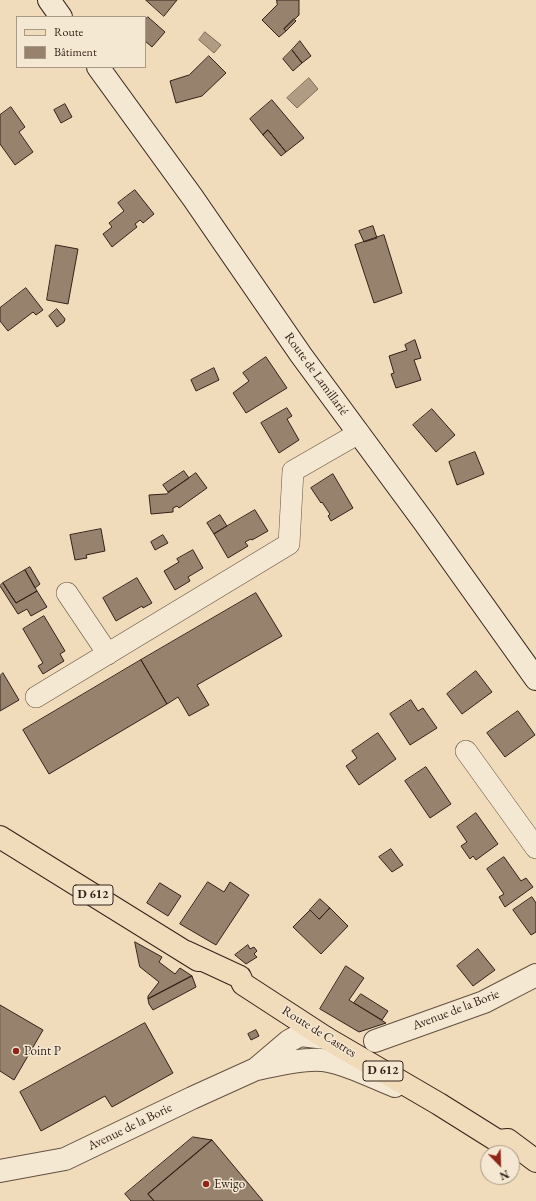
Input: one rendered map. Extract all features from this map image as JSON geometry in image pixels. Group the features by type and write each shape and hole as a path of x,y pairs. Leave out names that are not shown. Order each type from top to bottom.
{"main road":[{"path":"49,0 60,16"},
{"name":"Route de Lamillarié","path":"99,68 193,198 301,355 429,529 536,679"},
{"name":"Route de Castres","path":"0,837 186,952 240,977 243,984 326,1038 439,1104 501,1145"},
{"name":"Avenue de la Borie","path":"375,1041 484,1002 536,975"},
{"name":"Avenue de la Borie","path":"256,1069 289,1041 300,1035 326,1038"},
{"name":"Avenue de la Borie","path":"0,1171 65,1159 256,1069 292,1062 321,1060 344,1066 439,1104"},
{"name":"Route de Castres","path":"507,1145 508,1140 515,1145"},
{"name":"Route de Castres","path":"520,1149 536,1161"},
{"name":"Route de Castres","path":"520,1157 536,1166"}],"street":[{"path":"36,697 289,544 293,471 359,433"},
{"path":"67,593 108,654"},
{"path":"466,751 536,848"}],"shaded area":[{"path":"205,32 221,45 214,53 199,40"},
{"path":"309,78 318,89 297,108 287,98"}],"building":[{"path":"146,0 177,0 164,16"},
{"path":"277,0 299,0 299,15 284,29 286,31 279,37 262,20 277,5"},
{"path":"148,17 165,32 152,47 146,42 146,19"},
{"path":"294,19 296,21 286,31 284,29"},
{"path":"300,41 311,56 302,63 292,50"},
{"path":"292,50 302,63 293,71 283,59"},
{"path":"209,56 226,73 202,96 176,103 170,81 189,75"},
{"path":"272,100 304,138 286,152 268,130 263,135 250,119"},
{"path":"65,104 72,117 61,123 54,110"},
{"path":"11,107 25,127 19,132 33,152 15,165 0,144 0,115"},
{"path":"268,130 286,152 281,156 263,135"},
{"path":"135,190 154,214 143,223 140,220 135,224 137,227 112,247 103,234 112,227 109,223 124,211 118,203"},
{"path":"373,226 377,238 364,242 359,231"},
{"path":"384,235 402,293 374,303 355,245"},
{"path":"56,245 78,249 68,304 47,300"},
{"path":"26,288 43,310 36,315 33,312 8,331 0,321 0,308"},
{"path":"57,309 65,319 64,322 57,327 49,316"},
{"path":"415,340 421,358 414,360 421,380 396,388 391,374 394,373 389,356 407,350 405,345"},
{"path":"266,357 287,388 246,413 233,393 249,381 243,373"},
{"path":"214,368 219,380 196,391 191,380"},
{"path":"287,408 292,416 287,419 299,440 279,453 261,423"},
{"path":"432,409 455,435 436,452 413,425"},
{"path":"475,452 484,474 457,485 449,462"},
{"path":"184,471 189,478 168,492 163,485"},
{"path":"196,473 207,488 179,508 177,506 173,508 173,512 151,514 149,495 166,494"},
{"path":"333,474 353,508 331,521 328,516 330,514 311,488"},
{"path":"255,510 268,531 252,540 251,539 245,542 248,546 228,558 214,534"},
{"path":"220,515 227,526 214,534 207,523"},
{"path":"101,529 105,551 86,555 87,558 75,560 70,535"},
{"path":"163,535 168,543 155,550 151,542"},
{"path":"193,550 203,568 188,577 190,581 175,590 164,571 179,562 177,559"},
{"path":"30,567 40,584 35,588 25,570"},
{"path":"25,570 37,591 16,603 3,583"},
{"path":"137,578 152,603 143,608 142,606 116,621 103,598"},
{"path":"3,583 16,603 37,591 47,607 31,616 27,609 18,614 0,586"},
{"path":"256,593 282,636 197,685 209,705 189,716 178,697 167,704 141,660"},
{"path":"44,616 65,651 60,654 64,661 43,674 38,666 43,663 23,629"},
{"path":"141,660 167,704 49,774 23,730"},
{"path":"476,671 492,692 462,714 447,694"},
{"path":"3,673 19,700 0,711 0,676"},
{"path":"411,700 418,711 423,708 437,728 410,745 390,714"},
{"path":"518,711 535,735 505,757 487,733"},
{"path":"378,733 396,759 359,785 346,766 357,758 352,751"},
{"path":"426,767 451,804 430,818 405,781"},
{"path":"476,813 498,844 476,860 473,856 470,859 461,846 467,842 457,827"},
{"path":"391,849 403,865 392,872 379,857"},
{"path":"504,857 521,881 526,878 533,887 505,907 499,897 504,894 487,869"},
{"path":"208,882 224,892 230,882 249,895 216,945 180,924"},
{"path":"160,883 181,896 168,916 147,903"},
{"path":"532,897 536,903 536,932 531,935 513,910"},
{"path":"320,899 330,908 319,919 310,910"},
{"path":"330,908 348,926 321,954 293,927 310,910 319,919"},
{"path":"135,942 162,957 159,962 175,974 180,968 192,976 148,999 148,996 159,982 140,967"},
{"path":"248,945 250,949 254,947 257,951 254,954 257,957 246,964 235,955"},
{"path":"478,949 495,970 473,986 457,966"},
{"path":"346,966 364,978 349,1000 386,1023 359,1032 320,1009"},
{"path":"192,976 196,987 153,1010 148,999"},
{"path":"361,994 388,1011 382,1020 354,1003"},
{"name":"Point P","path":"0,1005 43,1030 14,1080 0,1071"},
{"path":"145,1023 173,1073 112,1107 105,1096 41,1131 20,1092"},
{"path":"256,1030 259,1036 251,1040 248,1034"},
{"path":"193,1137 212,1140 148,1194 154,1201 131,1201 125,1194"},
{"path":"212,1140 263,1201 154,1201 148,1194"}],"place":[{"name":"Point P","path":"16,1051"},
{"name":"Ewigo","path":"206,1184"}]}
